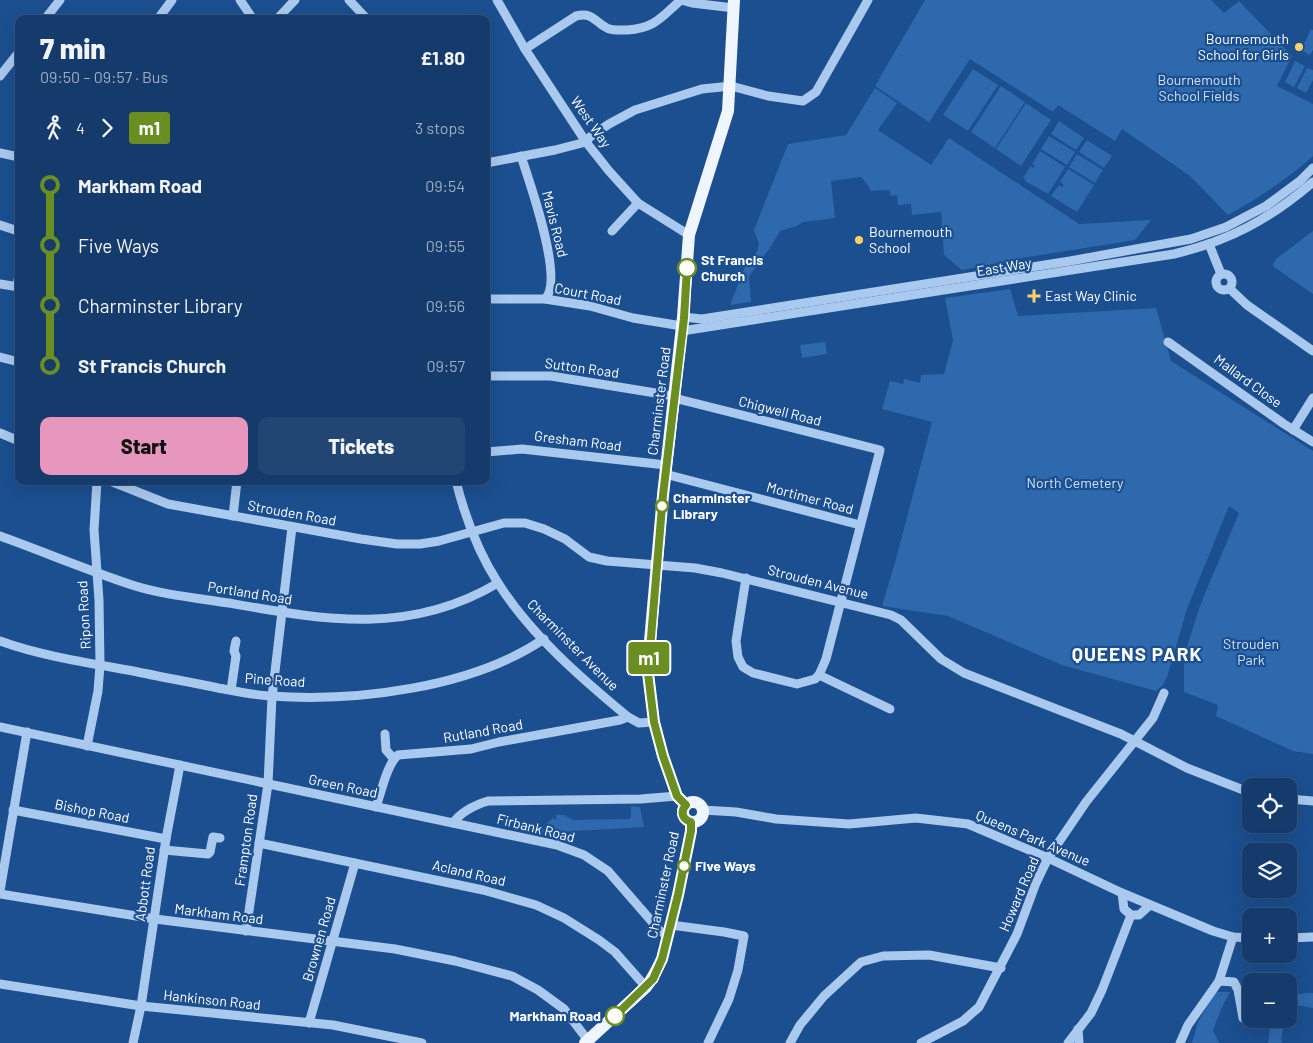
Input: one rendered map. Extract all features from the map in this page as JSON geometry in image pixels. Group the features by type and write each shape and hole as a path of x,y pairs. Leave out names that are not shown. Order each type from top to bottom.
{"main road":[{"name":"Charminster Road","path":"682,800 663,756 654,722 648,673 689,235 728,111 731,86 734,4"},
{"path":"682,800 699,804 703,810 700,819 691,822 687,821 682,814 682,800"},
{"name":"Charminster Road","path":"588,1042 653,979 662,959 691,831 691,822"}],"street":[{"path":"48,15 60,0"},
{"path":"161,15 172,0"},
{"path":"240,0 250,15"},
{"path":"281,15 295,0"},
{"path":"349,0 363,15"},
{"name":"West Way","path":"497,0 525,48 586,142 609,171 638,203 689,235"},
{"path":"525,48 576,16 585,14 591,16 607,28 616,30 631,29 650,26 661,19 681,0 692,3 734,4"},
{"path":"490,162 586,142 609,124 639,108 702,90 731,86 768,96 803,101 816,92 868,0"},
{"path":"0,76 15,57"},
{"path":"0,153 15,156"},
{"name":"Mavis Road","path":"521,156 539,211 550,254 550,294 545,299"},
{"name":"East Way","path":"682,325 702,318 1070,261 1191,239 1226,227 1266,206 1300,181 1313,168"},
{"name":"East Way","path":"682,325 1174,254 1209,244 1248,229 1292,200 1313,182"},
{"path":"612,231 638,203"},
{"path":"0,225 15,230"},
{"path":"1209,244 1221,274 1227,274 1233,282 1230,289 1247,305 1313,351"},
{"path":"0,284 15,286"},
{"name":"Court Road","path":"490,299 545,299 590,306 633,318 682,325"},
{"name":"Mallard Close","path":"1168,342 1313,442"},
{"path":"0,357 15,361"},
{"name":"Sutton Road","path":"490,376 551,376 674,397"},
{"name":"Chigwell Road","path":"674,397 880,450 860,525"},
{"path":"1293,430 1313,398"},
{"path":"0,434 15,440"},
{"name":"Gresham Road","path":"490,452 522,449 666,470"},
{"name":"Mortimer Road","path":"666,470 860,525"},
{"name":"Ripon Road","path":"87,746 98,691 100,665 99,600 94,530 97,485"},
{"name":"Strouden Road","path":"120,485 168,504 397,544 420,544 472,533"},
{"path":"233,516 237,485"},
{"name":"Charminster Avenue","path":"457,485 472,533 498,583 514,605 544,639 628,717"},
{"name":"Strouden Avenue","path":"472,533 504,522 525,523 544,528 565,539 589,557 607,561 695,568 746,578 891,615 901,620 941,659 964,673 1121,734 1134,743 1187,768 1242,789"},
{"path":"746,578 736,641 738,657 743,667 753,673 797,684 815,679 819,675 826,659 860,525"},
{"name":"Frampton Road","path":"246,931 268,784 272,696 292,527"},
{"name":"Portland Road","path":"0,536 134,585 282,613 339,619 398,618 430,612 456,604 498,583"},
{"name":"Pine Road","path":"0,640 29,650 231,690 272,696 343,696 388,692 433,684 493,666 529,649 544,639"},
{"path":"231,690 236,656 234,651 236,641"},
{"path":"819,675 890,709"},
{"path":"1134,743 1153,718 1164,692"},
{"path":"628,717 639,723 654,722"},
{"name":"Rutland Road","path":"394,759 398,755 472,750 498,742 628,717"},
{"name":"Green Road","path":"0,727 452,823"},
{"path":"0,893 27,732"},
{"path":"376,807 394,759 386,750 384,734"},
{"name":"Howard Road","path":"921,1043 963,1020 980,1007 1017,934 1036,883 1048,858 1086,802 1134,743"},
{"name":"Abbott Road","path":"133,1043 141,1006 164,850 180,765"},
{"path":"452,823 457,817 468,810 488,801 682,800"},
{"path":"1297,800 1313,801"},
{"name":"Bishop Road","path":"13,810 166,838"},
{"name":"Queens Park Avenue","path":"703,810 736,812 776,819 849,824 916,818 968,824 1150,905 1213,931 1242,938"},
{"name":"Firbank Road","path":"452,823 557,845 584,854 608,871 660,931 669,930"},
{"path":"164,850 208,854 213,837 220,838"},
{"name":"Acland Road","path":"259,843 483,890 545,908 583,929 615,952 646,987"},
{"name":"Brownen Road","path":"309,1023 355,863"},
{"name":"Markham Road","path":"0,893 155,919 424,954 512,976 552,999 564,1009 588,1042"},
{"path":"1122,893 1124,909 1131,915 1139,915 1150,905"},
{"path":"1068,1043 1091,1013 1131,915"},
{"path":"669,930 714,930 744,936 734,984 712,1042"},
{"path":"1180,1043 1188,1025 1219,981 1233,937"},
{"path":"1297,938 1313,937"},
{"path":"790,1043 800,1025 824,996 861,962 883,956 929,955 1001,968"},
{"path":"1219,981 1234,982 1238,990 1242,1012"},
{"name":"Hankinson Road","path":"0,984 141,1006 362,1030 420,1043"},
{"path":"1078,1029 1079,1043"}],"green space":[{"name":"Bournemouth School Fields","path":"925,0 1211,0 1224,13 1239,1 1292,56 1277,86 1313,104 1313,156 1272,188 1228,215 1190,176 1122,129 1115,141 1058,105 1053,112 970,59 929,122 875,86"},
{"path":"1311,29 1313,30 1313,50 1310,55 1301,50"},
{"path":"1295,61 1305,66 1294,87 1285,82"},
{"path":"1307,68 1313,70 1313,80 1306,93 1297,88"},
{"path":"973,69 998,85 968,131 943,115"},
{"path":"1001,86 1025,102 995,148 971,132"},
{"path":"875,88 897,103 878,130 931,165 949,138 1079,224 1151,220 1135,240 1022,258 962,270 944,255 941,212 912,215 911,204 898,205 897,195 891,196 889,190 871,191 861,177 831,181 835,218 803,222 797,226 780,231 749,276 751,302 730,305 748,259 757,252 759,244 754,230 788,144 846,135"},
{"path":"1026,103 1051,120 1021,166 996,149"},
{"path":"1059,121 1084,138 1076,150 1051,134"},
{"path":"1049,136 1075,152 1067,165 1041,149"},
{"path":"1087,140 1112,156 1104,168 1079,152"},
{"path":"1040,151 1065,167 1048,194 1023,178 1031,166 1033,168 1035,166 1032,164"},
{"path":"1077,154 1103,170 1095,183 1069,167"},
{"path":"1068,169 1094,185 1077,212 1051,196 1059,185 1062,187 1064,185 1060,182"},
{"path":"1313,231 1313,294 1274,267 1273,264 1276,259"},
{"name":"North Cemetery","path":"1010,289 1018,316 1156,308 1171,361 1313,451 1313,754 1293,751 1216,716 1218,705 1184,692 1184,656 1201,603 1239,513 1229,506 1187,609 1167,677 1163,685 1156,691 1062,665 948,616 882,606 932,422 882,409 890,381 903,384 904,379 920,383 921,375 944,374 953,340 945,298"},
{"path":"825,342 827,354 802,358 800,345"},
{"path":"631,806 640,807 644,827 541,833 546,824 553,818 557,820 557,815 564,815 573,820 629,819 631,817"},
{"path":"1215,992 1230,992 1213,1030 1219,1043 1192,1043 1198,1022"},
{"path":"1313,993 1313,1008 1297,1005 1297,994"},
{"path":"1270,1028 1284,1028 1281,1038 1282,1043 1268,1043"}],"bus line":[{"name":"m1","path":"615,1016 653,979 662,959 691,831 691,822 687,821 682,814 682,810 686,805 677,796 663,756 654,722 648,673 663,495 684,318 687,268"}],"place":[{"name":"Bournemouth School for Girls","path":"1299,47"},
{"name":"Bournemouth School","path":"859,240"},
{"name":"St Francis Church","path":"687,268"},
{"name":"East Way Clinic","path":"1034,296"},
{"name":"Charminster Library","path":"662,506"},
{"name":"Five Ways","path":"684,866"},
{"name":"Markham Road","path":"615,1016"}],"district":[{"name":"QUEENS PARK","path":"1137,654"}],"park label":[{"name":"Strouden Park","path":"1251,652"}]}
